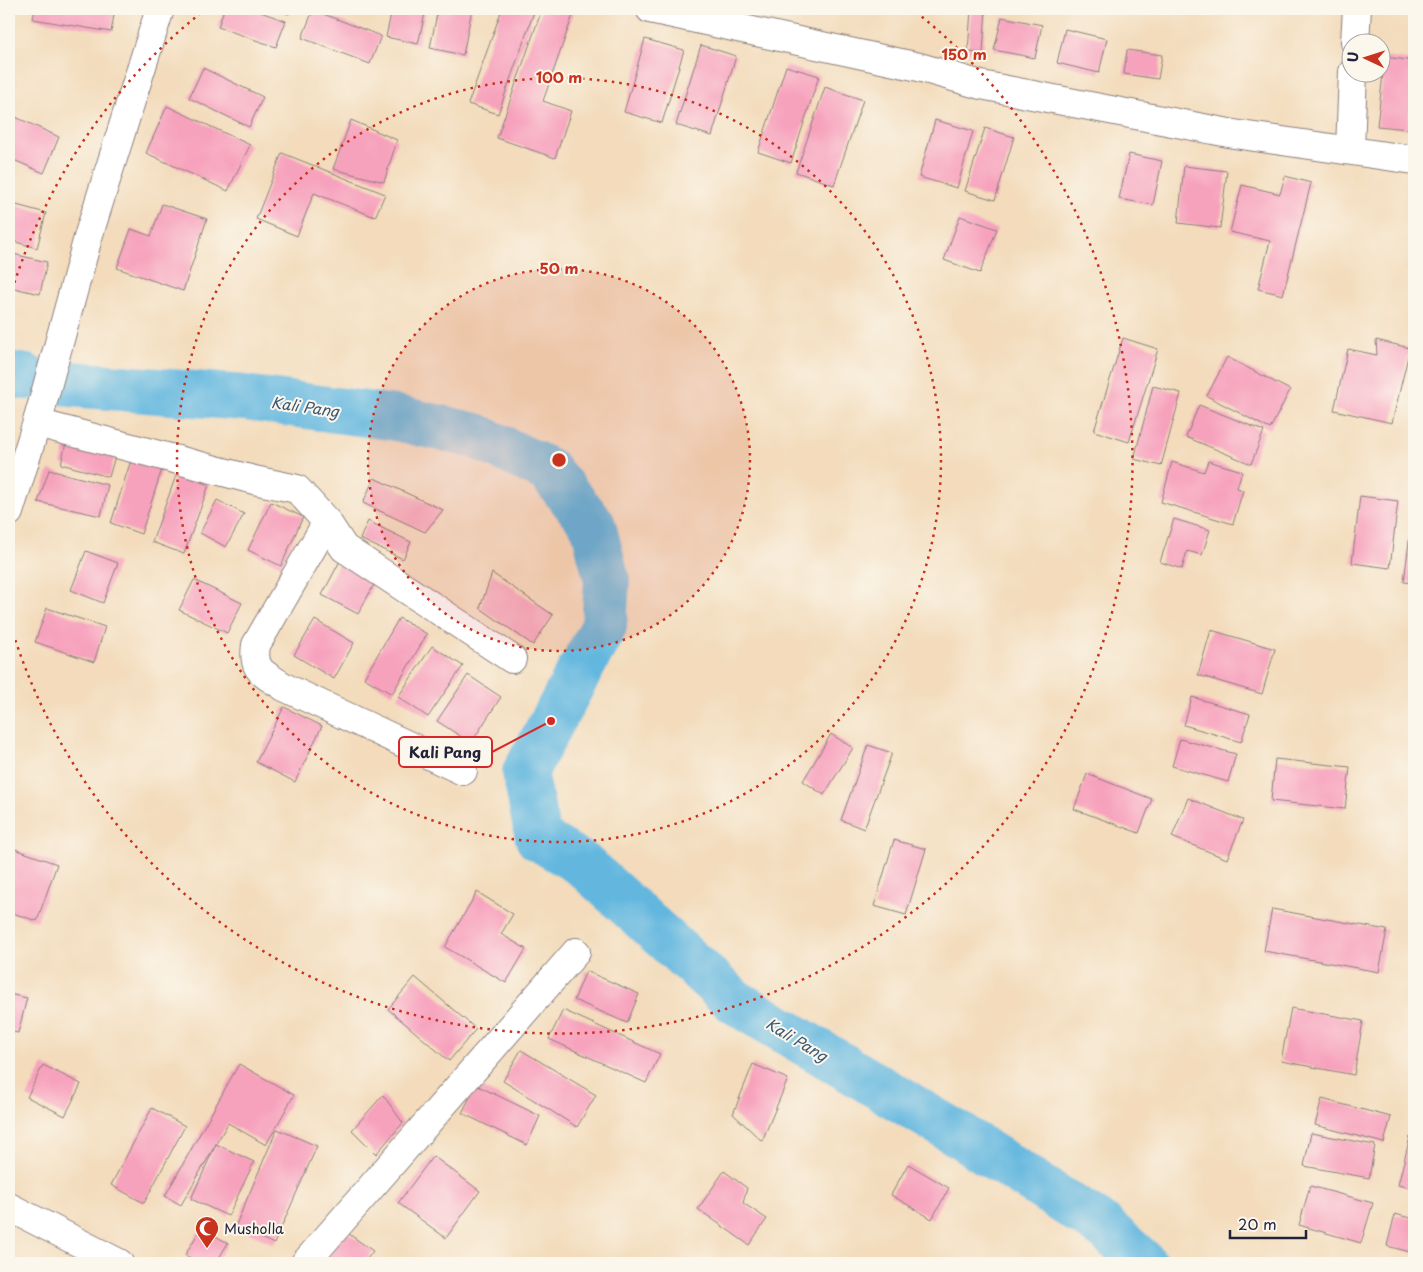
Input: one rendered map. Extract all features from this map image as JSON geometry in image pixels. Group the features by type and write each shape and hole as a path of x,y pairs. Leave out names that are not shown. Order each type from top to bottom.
{"street":[{"path":"37,423 89,234 160,9"},
{"path":"650,9 919,67 981,86 1234,134 1414,160"},
{"path":"1356,32 1357,9"},
{"path":"1350,150 1353,82"},
{"path":"9,512 37,423 89,234"},
{"path":"37,423 246,478 297,489 327,522 344,548 512,659"},
{"path":"327,522 256,645 255,665 259,670 284,687 463,770"},
{"path":"305,1263 576,952"},
{"path":"9,1207 119,1263"}],"building":[{"path":"35,9 115,9 111,32 33,19"},
{"path":"224,9 252,9 286,21 276,47 218,27"},
{"path":"274,9 291,9 289,14"},
{"path":"392,9 426,9 418,44 386,37"},
{"path":"438,9 472,9 463,55 430,48"},
{"path":"502,9 535,9 498,114 468,104"},
{"path":"542,9 564,9 574,12 543,101 571,111 555,158 497,138"},
{"path":"971,9 986,9 983,53 968,52"},
{"path":"313,10 381,36 370,64 302,38"},
{"path":"1002,17 1042,25 1035,58 994,50"},
{"path":"1065,29 1107,39 1099,73 1057,63"},
{"path":"645,39 684,50 662,123 624,112"},
{"path":"701,45 736,56 712,136 676,125"},
{"path":"1127,50 1162,55 1158,79 1124,74"},
{"path":"1390,58 1414,61 1408,129 1377,126 1382,82 1390,82"},
{"path":"786,66 819,76 791,163 758,152"},
{"path":"203,68 263,97 249,127 189,98"},
{"path":"825,87 863,100 834,185 796,172"},
{"path":"167,106 250,145 228,191 146,153"},
{"path":"9,114 59,137 44,173 9,158"},
{"path":"351,120 397,140 384,182 333,169"},
{"path":"935,120 973,131 957,188 919,177"},
{"path":"985,128 1014,137 995,200 965,191"},
{"path":"282,153 385,194 375,217 314,193 297,236 256,219"},
{"path":"1129,154 1162,161 1153,205 1119,199"},
{"path":"1184,166 1227,171 1220,228 1178,223"},
{"path":"1285,176 1311,183 1283,295 1258,289 1270,241 1230,232 1242,185 1280,194"},
{"path":"9,203 46,213 37,248 9,240"},
{"path":"162,204 207,219 183,291 117,268 131,229 151,236"},
{"path":"960,216 997,229 980,273 944,260"},
{"path":"9,253 47,262 40,294 9,287"},
{"path":"1123,338 1158,349 1129,442 1094,431"},
{"path":"1376,340 1410,348 1392,423 1334,410 1348,349 1377,355"},
{"path":"1227,357 1290,390 1270,429 1207,396"},
{"path":"1153,386 1181,393 1161,466 1134,459"},
{"path":"1199,405 1264,431 1251,464 1186,437"},
{"path":"66,443 115,456 109,477 61,464"},
{"path":"131,460 162,469 141,534 111,523"},
{"path":"1208,461 1242,471 1237,488 1243,490 1233,524 1161,502 1172,462 1204,472"},
{"path":"49,470 108,485 101,516 38,502"},
{"path":"177,473 209,485 184,554 152,542"},
{"path":"374,478 443,510 425,532 363,503"},
{"path":"1360,496 1398,501 1390,568 1352,563"},
{"path":"217,500 244,514 226,547 200,533"},
{"path":"271,502 303,517 281,566 248,550"},
{"path":"1414,509 1414,583 1404,582"},
{"path":"1174,519 1210,530 1202,555 1187,551 1182,569 1160,562"},
{"path":"368,521 411,542 403,559 360,539"},
{"path":"86,551 118,563 103,603 71,590"},
{"path":"340,561 376,581 358,614 322,595"},
{"path":"492,573 553,615 533,645 480,608"},
{"path":"194,580 242,603 227,633 179,610"},
{"path":"47,608 105,627 94,662 35,642"},
{"path":"399,618 427,634 392,694 364,678"},
{"path":"315,620 354,643 334,679 294,655"},
{"path":"1211,630 1275,649 1262,694 1198,675"},
{"path":"432,646 463,666 428,717 398,697"},
{"path":"468,675 501,697 471,743 437,721"},
{"path":"1192,697 1250,714 1241,742 1184,725"},
{"path":"284,707 322,726 295,782 256,762"},
{"path":"831,734 853,748 824,795 803,781"},
{"path":"1180,739 1236,754 1228,782 1172,766"},
{"path":"868,745 892,753 864,829 841,820"},
{"path":"1275,759 1350,767 1345,809 1271,801"},
{"path":"1087,774 1152,799 1139,833 1074,809"},
{"path":"1188,798 1243,820 1227,859 1172,837"},
{"path":"894,840 926,849 906,915 874,906"},
{"path":"9,847 57,864 37,921 9,912"},
{"path":"477,892 513,914 501,934 526,949 506,983 445,947"},
{"path":"1272,909 1387,930 1379,972 1264,951"},
{"path":"586,971 639,994 627,1023 574,1000"},
{"path":"415,977 476,1029 449,1061 388,1009"},
{"path":"9,994 27,998 18,1033 9,1031"},
{"path":"1291,1008 1363,1021 1354,1075 1281,1061"},
{"path":"563,1010 660,1054 646,1083 549,1039"},
{"path":"521,1050 596,1095 577,1127 503,1081"},
{"path":"9,1063 15,1065 10,1093 9,1093"},
{"path":"239,1064 294,1095 266,1145 228,1123 181,1205 165,1196"},
{"path":"753,1064 788,1079 762,1141 733,1114"},
{"path":"43,1065 81,1084 65,1116 27,1097"},
{"path":"476,1085 540,1116 527,1145 462,1113"},
{"path":"383,1095 403,1123 376,1154 352,1130"},
{"path":"1322,1099 1391,1117 1384,1143 1315,1125"},
{"path":"152,1108 185,1126 144,1203 111,1185"},
{"path":"277,1129 317,1146 274,1244 235,1227"},
{"path":"1311,1133 1375,1145 1369,1178 1304,1166"},
{"path":"1410,1137 1414,1138 1414,1189 1398,1185"},
{"path":"216,1144 254,1162 228,1216 191,1199"},
{"path":"433,1156 480,1191 446,1238 398,1203"},
{"path":"908,1164 949,1188 932,1219 891,1195"},
{"path":"724,1171 747,1188 743,1203 767,1219 749,1245 698,1209"},
{"path":"1310,1186 1373,1203 1361,1243 1299,1225"},
{"path":"1395,1214 1414,1219 1414,1253 1387,1246"},
{"name":"Musholla","path":"201,1228 228,1243 216,1263 200,1263 185,1255"},
{"path":"346,1232 373,1251 364,1263 324,1263"}],"waterway":[{"name":"Kali Pang","path":"9,374 26,377"},
{"name":"Kali Pang","path":"71,384 245,398 396,418 476,436 548,470 593,525 607,581 604,626 525,772 538,838 582,864 734,1001 958,1134 1104,1227 1144,1263"}],"place":[{"name":"Kali Pang","path":"551,721"},
{"name":"Musholla","path":"207,1249"}]}
